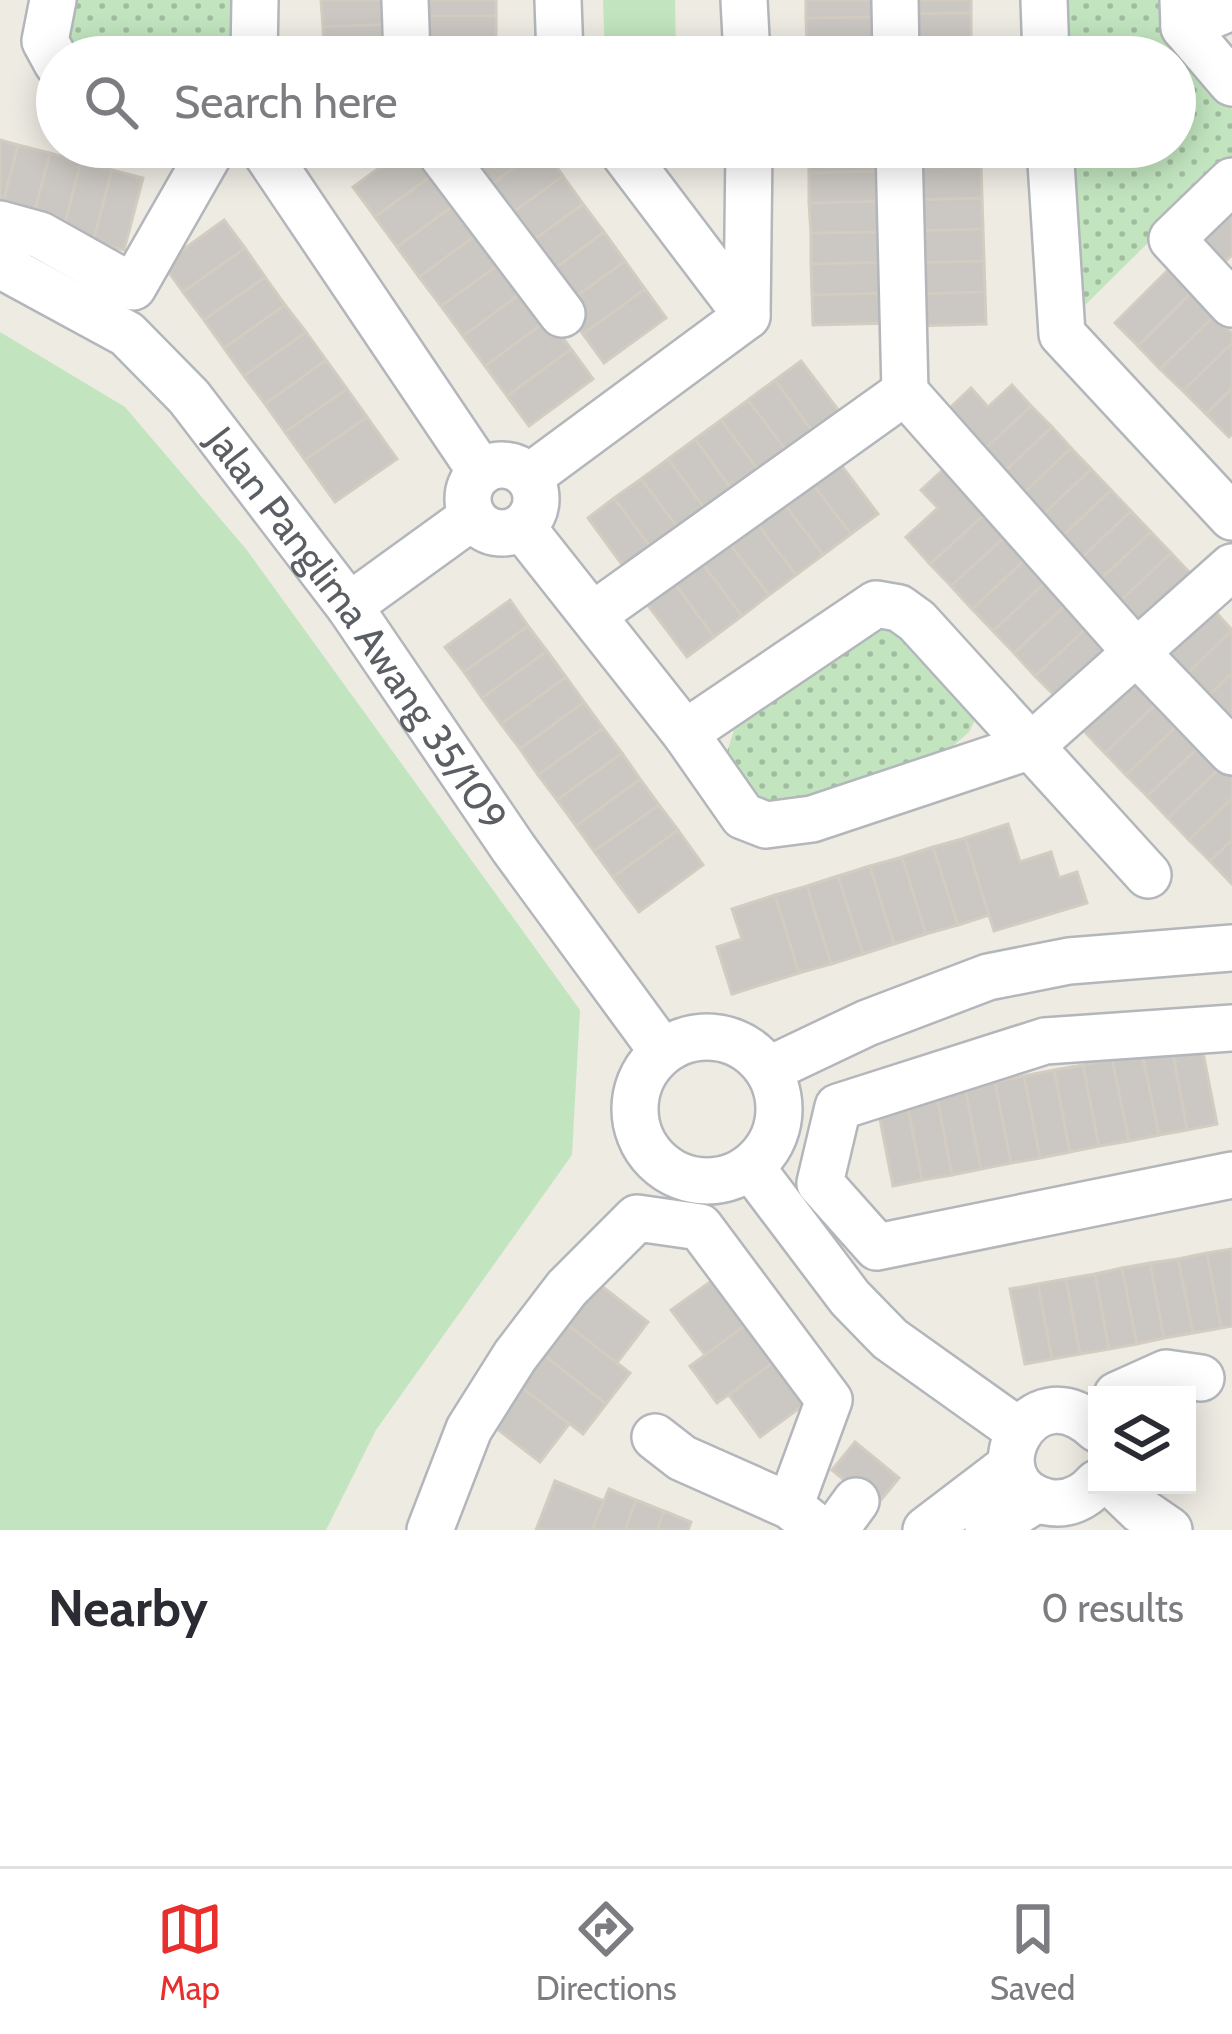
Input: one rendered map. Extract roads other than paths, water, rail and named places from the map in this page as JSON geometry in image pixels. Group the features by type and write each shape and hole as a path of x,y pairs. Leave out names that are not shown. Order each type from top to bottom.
{"street":[{"path":"46,36 53,0"},
{"path":"254,36 255,0"},
{"path":"406,0 407,36"},
{"path":"558,0 559,36"},
{"path":"744,0 746,36"},
{"path":"895,0 896,36"},
{"path":"1044,0 1045,36"},
{"path":"1232,7 1183,13 1232,83"},
{"path":"0,224 40,236 133,287 201,168"},
{"path":"287,168 481,472"},
{"path":"452,168 562,314"},
{"path":"636,168 747,316"},
{"path":"747,316 750,168"},
{"path":"899,168 905,392 1136,652 1232,752"},
{"path":"1052,168 1062,334 1232,517"},
{"path":"1232,182 1172,239 1232,304"},
{"path":"675,219 705,235 725,236 741,228 751,205"},
{"name":"Jalan Panglima Awang 35/109","path":"0,265 127,334 190,397 349,606 514,850 662,1051"},
{"path":"529,477 747,316"},
{"path":"593,615 905,392"},
{"path":"511,466 529,477 537,498 523,527 512,532 490,531 472,517 469,488 481,472 511,466"},
{"path":"349,606 472,517"},
{"path":"523,527 686,734 743,816 766,826 812,819 1030,746 1232,567"},
{"path":"686,734 876,604 899,608 917,621 1148,875"},
{"path":"768,1070 867,1023 988,977 1069,961 1232,948"},
{"path":"1232,1028 1045,1041 838,1107 820,1183 878,1246 1232,1175"},
{"path":"716,1037 740,1044 759,1058 774,1079 780,1102 778,1127 768,1149 751,1167 730,1178 707,1181 664,1166 648,1149 638,1129 635,1106 639,1083 662,1051 692,1038 716,1037"},
{"path":"751,1167 850,1298 1022,1465 1052,1503 1068,1502 1088,1492"},
{"path":"434,1529 469,1429 515,1356 567,1288 638,1218 700,1227 829,1400 805,1518 682,1458 655,1438"},
{"path":"1137,1386 1166,1373 1207,1382"},
{"path":"988,1530 1022,1465 1029,1420 1057,1410 1088,1414"},
{"path":"926,1530 1022,1465"},
{"path":"1123,1494 1168,1530"}]}
